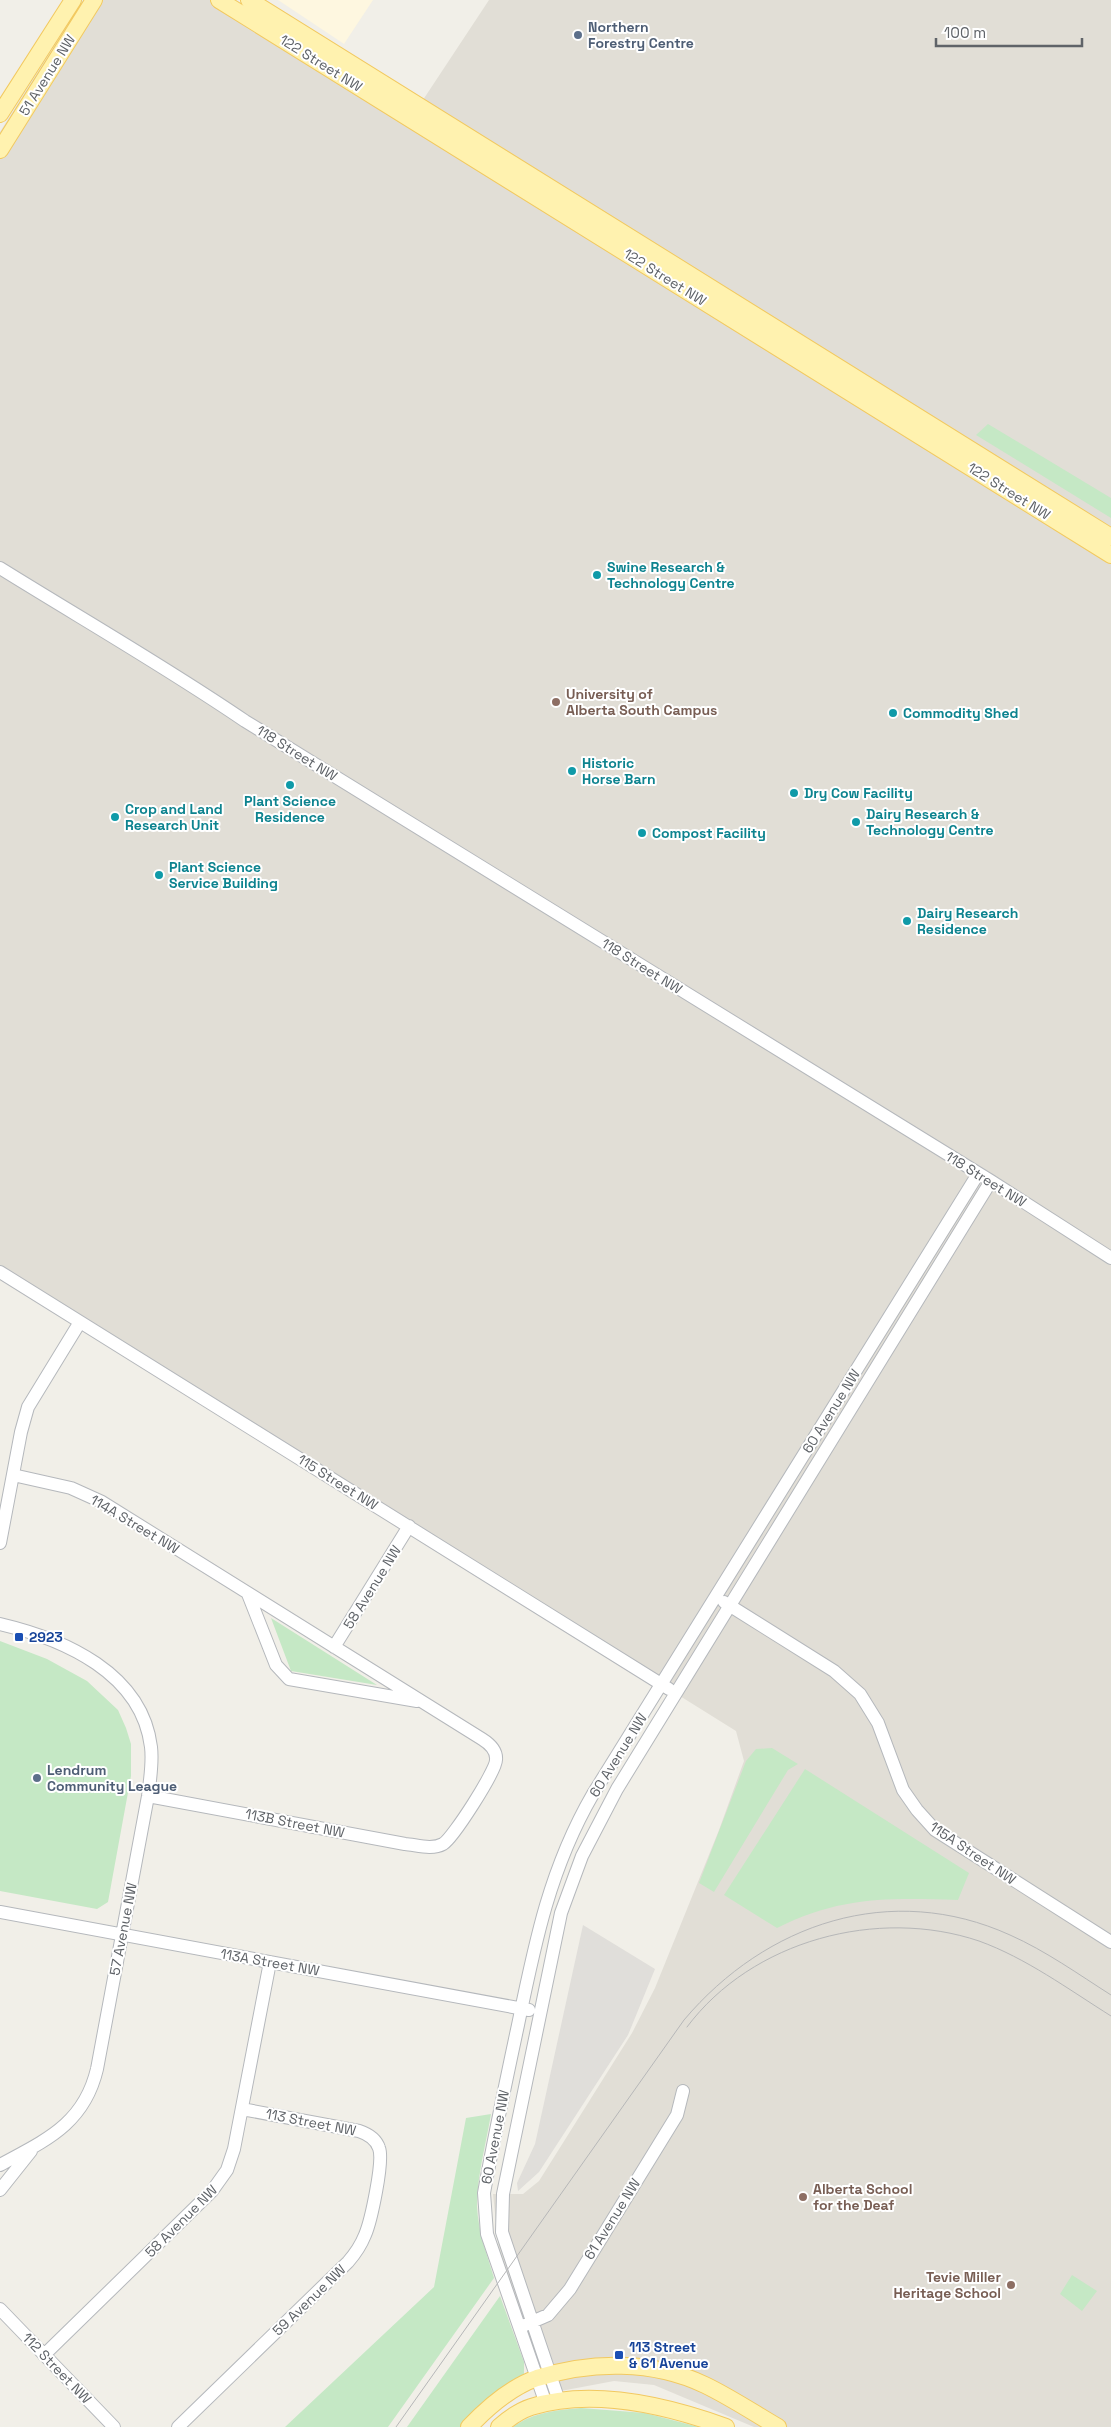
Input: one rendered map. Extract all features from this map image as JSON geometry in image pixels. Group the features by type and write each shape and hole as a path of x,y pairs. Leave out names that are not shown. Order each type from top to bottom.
{"main road":[{"name":"51 Avenue NW","path":"0,114 73,0"},
{"name":"122 Street NW","path":"219,0 1111,555"},
{"name":"122 Street NW","path":"249,0 1111,537"},
{"name":"51 Avenue NW","path":"0,150 93,1"},
{"path":"469,2427 495,2403 543,2377 592,2366 615,2365 656,2369 704,2384 778,2427"},
{"path":"499,2427 512,2416 531,2407 552,2403 604,2400 659,2406 696,2416 726,2427"}],"street":[{"name":"118 Street NW","path":"0,568 116,640 174,673 245,721 991,1181 1111,1258"},
{"name":"60 Avenue NW","path":"543,2377 518,2328 491,2248 484,2213 484,2193 494,2138 542,1912 567,1844 593,1794 978,1174"},
{"name":"60 Avenue NW","path":"552,2403 543,2377 531,2323 502,2232 504,2185 561,1913 582,1856 617,1790 991,1181"},
{"name":"115 Street NW","path":"0,1272 675,1693"},
{"path":"0,1543 28,1408 80,1322"},
{"name":"114A Street NW","path":"13,1475 71,1488 94,1498 490,1744 496,1754 491,1774 454,1831 442,1844"},
{"name":"58 Avenue NW","path":"334,1647 409,1526"},
{"name":"114A Street NW","path":"248,1594 276,1665 289,1679 424,1703"},
{"name":"115A Street NW","path":"716,1597 834,1671 860,1694 878,1723 903,1790 916,1810 935,1830 1111,1942"},
{"name":"57 Avenue NW","path":"0,1624 42,1636 69,1648 108,1672 127,1691 142,1714 150,1736 152,1758 148,1796 97,2069 91,2091 71,2120 52,2136 0,2165"},
{"name":"113B Street NW","path":"148,1796 405,1844 428,1847 442,1844"},
{"name":"113A Street NW","path":"0,1912 540,2011"},
{"name":"58 Avenue NW","path":"44,2355 212,2191 227,2170 242,2109 270,1962"},
{"name":"61 Avenue NW","path":"518,2328 548,2315 570,2289 677,2115 683,2091"},
{"name":"113 Street NW","path":"242,2109 359,2131 367,2134 377,2142"},
{"name":"59 Avenue NW","path":"178,2427 342,2268 355,2253 364,2236 370,2218 380,2163 380,2152 377,2142"},
{"name":"57 Avenue NW","path":"0,2190 34,2147"},
{"name":"112 Street NW","path":"0,2309 114,2427"}],"shaded area":[{"name":"University of Alberta South Campus","path":"83,0 234,0 415,112 489,0 1111,0 1111,2427 754,2427 654,2385 614,2381 550,2393 499,2251 493,2194 523,2194 539,2181 632,2033 655,1988 719,1830 744,1761 736,1731 0,1272 0,132"},
{"path":"278,0 373,0 344,44"},
{"path":"583,1925 655,1969 628,2035 539,2172 518,2191 517,2183 535,2144"}],"green space":[{"path":"988,424 1111,498 1111,518 976,435"},
{"path":"271,1618 377,1685 291,1671"},
{"path":"0,1641 47,1659 87,1681 118,1710 126,1728 131,1744 131,1776 108,1902 97,1909 0,1891"},
{"path":"772,1748 798,1764 788,1770 714,1892 699,1883 746,1761 756,1749"},
{"path":"805,1769 969,1873 958,1900 910,1899 866,1901 823,1910 777,1928 724,1895"},
{"path":"491,2114 480,2172 477,2206 481,2233 494,2278 388,2427 285,2427 434,2287 466,2118"},
{"path":"1072,2275 1097,2291 1082,2311 1060,2294"},
{"path":"500,2296 524,2362 524,2376 460,2427 407,2427"},
{"path":"581,2408 645,2413 699,2427 513,2427 537,2415"}],"tram line":[{"path":"396,2427 684,2020 717,1986 753,1958 792,1936 833,1921 876,1913 920,1912 965,1919 1010,1935 1049,1955 1111,1995"},
{"path":"687,2027 714,1997 746,1972 781,1953 820,1939 859,1930 900,1928 940,1931 979,1941 996,1948 1046,1975 1111,2016"}],"place":[{"name":"Northern Forestry Centre","path":"578,35"},
{"name":"Swine Research & Technology Centre","path":"597,575"},
{"name":"University of Alberta South Campus","path":"556,702"},
{"name":"Commodity Shed","path":"893,713"},
{"name":"Historic Horse Barn","path":"572,771"},
{"name":"Plant Science Residence","path":"290,785"},
{"name":"Dry Cow Facility","path":"794,793"},
{"name":"Crop and Land Research Unit","path":"115,817"},
{"name":"Dairy Research & Technology Centre","path":"856,822"},
{"name":"Compost Facility","path":"642,833"},
{"name":"Plant Science Service Building","path":"159,875"},
{"name":"Dairy Research Residence","path":"907,921"},
{"name":"2923","path":"19,1637"},
{"name":"Lendrum Community League","path":"37,1778"},
{"name":"Alberta School for the Deaf","path":"803,2197"},
{"name":"Tevie Miller Heritage School","path":"1011,2285"},
{"name":"113 Street & 61 Avenue","path":"619,2355"}]}
